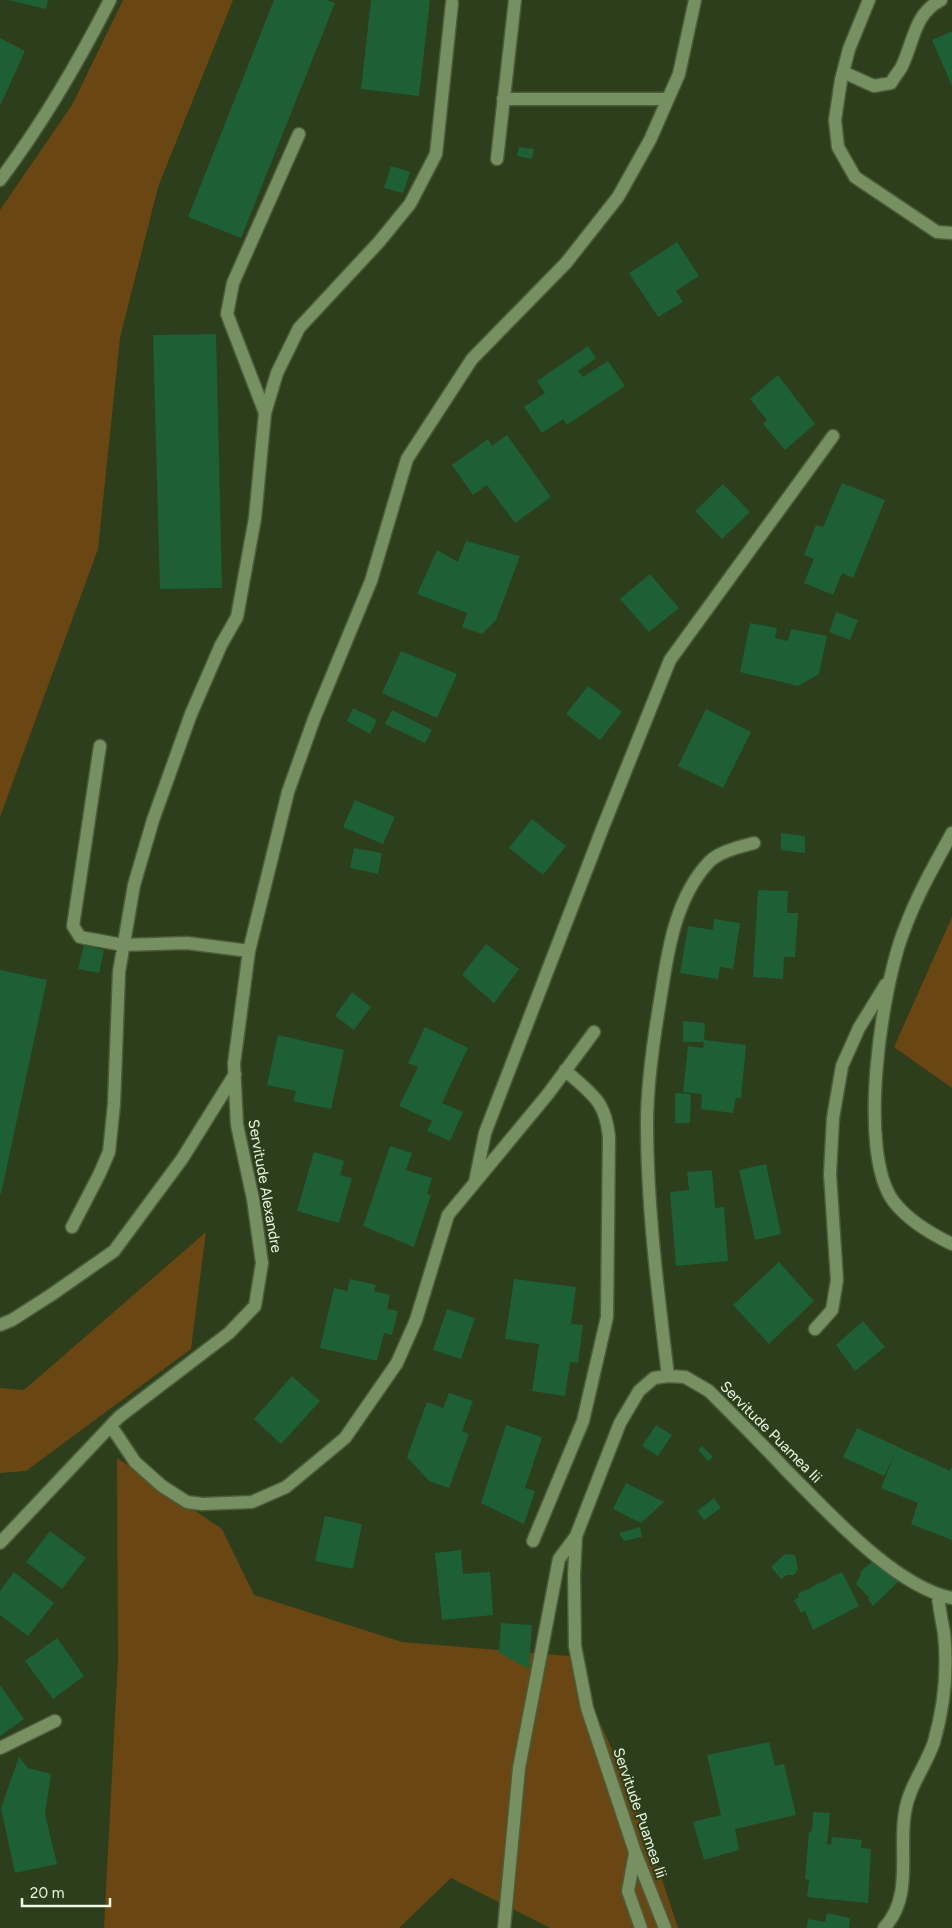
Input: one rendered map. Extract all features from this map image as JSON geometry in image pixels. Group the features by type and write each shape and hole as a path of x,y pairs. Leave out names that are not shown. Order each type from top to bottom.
{"street":[{"path":"0,180 23,150 83,52 110,0"},
{"path":"497,159 515,0"},
{"name":"Servitude Alexandre","path":"0,1543 110,1426 228,1333 255,1306 262,1263 253,1199 237,1125 234,1064 248,951 288,792 314,719 371,581 407,458 472,359 566,263 618,197 650,140 679,74 695,0"},
{"path":"869,0 849,49 843,72 835,120 838,147 855,176 937,232 952,233"},
{"path":"843,72 874,86 891,83 902,66 912,32 929,6 941,0"},
{"path":"72,1227 109,1152 114,1104 119,972 134,886 153,820 192,714 221,645 237,616 255,518 265,413 276,373 299,328 379,242 410,204 436,154 452,3"},
{"path":"504,98 668,99"},
{"path":"265,413 227,314 233,282 299,134"},
{"path":"475,1182 485,1133 603,827 670,660 833,436"},
{"path":"100,746 73,926 80,938 123,945 188,943 248,951"},
{"path":"952,833 904,928 889,980 876,1079 874,1129 879,1170 894,1202 929,1233 952,1244"},
{"path":"668,1376 650,1204 647,1121 655,1032 667,950 689,888 711,860 730,850 754,843"},
{"path":"815,1329 832,1310 837,1280 830,1174 833,1118 842,1066 859,1028 889,980"},
{"path":"110,1426 135,1462 162,1486 187,1502 202,1504 252,1502 286,1486 345,1438 397,1363 416,1320 448,1215 594,1032"},
{"path":"533,1541 583,1421 607,1317 609,1137 606,1115 598,1100 565,1070"},
{"path":"0,1325 12,1320 51,1295 114,1251 182,1159 235,1074"},
{"name":"Servitude Puamea Iii","path":"666,1928 635,1852 587,1708 574,1646 576,1536 620,1423 639,1391 654,1378 668,1376 685,1377 709,1391 840,1525 907,1580 938,1596 952,1598"},
{"path":"504,1928 508,1867 521,1759 559,1559 576,1536"},
{"path":"884,1928 890,1921 902,1891 905,1812 914,1782 933,1744 942,1710 944,1633 938,1596"},
{"path":"0,1748 55,1721"},
{"path":"635,1852 628,1891 640,1928"}],"shaded area":[{"path":"123,0 233,0 158,187 120,338 98,549 0,817 0,210 72,105"},
{"path":"952,917 952,1088 894,1047"},
{"path":"206,1232 191,1349 26,1471 0,1473 0,1388 24,1390"},
{"path":"117,1458 222,1529 254,1595 402,1642 569,1656 637,1803 678,1928 550,1928 451,1878 399,1928 104,1928 118,1659"}],"building":[{"path":"8,0 48,0 46,9"},
{"path":"274,0 327,0 335,3 241,238 188,217"},
{"path":"371,0 430,0 419,96 361,89"},
{"path":"952,31 952,86 932,40"},
{"path":"0,38 25,51 0,106"},
{"path":"519,147 534,149 532,159 517,156"},
{"path":"391,166 410,172 403,193 384,188"},
{"path":"677,242 699,276 676,291 683,302 658,317 629,273"},
{"path":"216,334 222,588 160,589 153,335"},
{"path":"588,346 596,358 578,371 583,377 608,361 625,386 567,425 563,419 542,433 524,407 545,393 537,381"},
{"path":"778,375 815,424 785,450 763,424 767,420 750,399"},
{"path":"507,435 551,497 515,523 487,485 473,495 452,465 488,439 492,446"},
{"path":"842,483 885,500 853,578 842,573 833,595 804,583 814,559 804,555 816,525 823,527"},
{"path":"723,484 750,512 722,539 695,511"},
{"path":"466,541 520,556 496,620 482,634 462,627 467,613 417,594 437,550 458,562"},
{"path":"650,574 679,608 649,632 620,599"},
{"path":"836,612 858,620 850,640 829,632"},
{"path":"750,623 777,628 775,638 788,641 791,629 827,636 819,674 798,686 740,672"},
{"path":"401,651 457,674 437,718 382,693"},
{"path":"588,686 622,712 600,740 566,714"},
{"path":"353,708 377,720 370,734 347,721"},
{"path":"706,709 751,732 723,788 678,766"},
{"path":"392,710 432,730 425,743 385,724"},
{"path":"355,800 395,817 383,844 343,827"},
{"path":"532,819 566,846 543,875 509,848"},
{"path":"781,833 805,836 805,853 781,850"},
{"path":"354,848 382,853 378,874 350,868"},
{"path":"758,890 788,891 787,913 798,913 795,957 784,957 783,979 753,977"},
{"path":"714,919 740,923 733,969 720,967 718,979 680,973 688,926 713,930"},
{"path":"486,944 519,969 494,1003 462,975"},
{"path":"84,945 104,950 99,973 78,969"},
{"path":"0,970 47,980 1,1194 0,1193"},
{"path":"352,992 371,1007 354,1030 335,1016"},
{"path":"683,1021 705,1023 704,1040 746,1045 741,1098 736,1098 733,1113 701,1109 702,1094 683,1092 688,1046 703,1048 704,1042 683,1042"},
{"path":"425,1027 468,1048 442,1103 463,1112 450,1141 427,1131 432,1121 399,1106 418,1067 408,1063"},
{"path":"278,1035 344,1050 331,1109 293,1101 296,1091 267,1085"},
{"path":"675,1093 691,1094 690,1123 675,1123"},
{"path":"390,1146 412,1153 406,1170 432,1178 427,1194 431,1195 414,1247 363,1226"},
{"path":"314,1152 344,1161 340,1175 352,1178 339,1223 297,1211"},
{"path":"766,1164 781,1234 755,1240 739,1170"},
{"path":"712,1170 715,1208 724,1207 728,1261 676,1266 670,1192 689,1190 687,1172"},
{"path":"779,1262 814,1301 769,1344 733,1305"},
{"path":"350,1279 376,1285 374,1291 390,1295 387,1309 398,1311 392,1335 384,1333 377,1361 320,1348 334,1288 347,1291"},
{"path":"514,1279 576,1287 571,1324 583,1325 578,1363 570,1362 565,1396 532,1391 539,1344 505,1339"},
{"path":"447,1309 475,1318 461,1359 433,1350"},
{"path":"863,1321 885,1347 855,1371 836,1345"},
{"path":"292,1376 320,1401 281,1444 254,1419"},
{"path":"449,1393 473,1401 462,1431 469,1434 449,1488 429,1481 407,1457 427,1402 443,1408"},
{"path":"506,1425 542,1437 525,1488 535,1491 524,1524 481,1503"},
{"path":"656,1425 672,1435 658,1456 642,1446"},
{"path":"857,1428 950,1471 952,1467 952,1540 911,1524 918,1503 881,1488 894,1456 884,1476 843,1457"},
{"path":"702,1446 713,1457 708,1461 698,1450"},
{"path":"626,1483 664,1502 641,1523 613,1509"},
{"path":"714,1498 721,1508 704,1520 697,1511"},
{"path":"325,1516 362,1524 353,1569 315,1561"},
{"path":"640,1527 642,1537 624,1541 619,1533"},
{"path":"50,1531 86,1558 62,1589 26,1562"},
{"path":"461,1550 463,1574 490,1572 493,1615 442,1620 435,1553"},
{"path":"785,1554 795,1555 798,1569 794,1575 787,1575 781,1579 771,1567"},
{"path":"873,1561 899,1581 873,1606 868,1599 869,1597 856,1584 861,1574 860,1572"},
{"path":"14,1572 54,1603 28,1636 0,1615 0,1591"},
{"path":"842,1572 859,1606 813,1630 805,1611 801,1613 794,1600 799,1597 798,1594"},
{"path":"501,1623 532,1625 529,1669 499,1653"},
{"path":"57,1638 84,1676 53,1699 25,1661"},
{"path":"0,1685 24,1719 0,1736"},
{"path":"769,1742 775,1766 784,1764 796,1815 735,1829 739,1850 704,1860 693,1822 721,1815 707,1755"},
{"path":"19,1757 28,1768 51,1774 45,1814 57,1864 15,1873 1,1808"},
{"path":"813,1812 830,1813 827,1844 831,1845 832,1837 862,1840 861,1848 871,1849 868,1903 807,1897 809,1880 805,1879 809,1832 812,1831"},
{"path":"827,1913 850,1918 849,1928 807,1928 808,1919 825,1922"}]}
